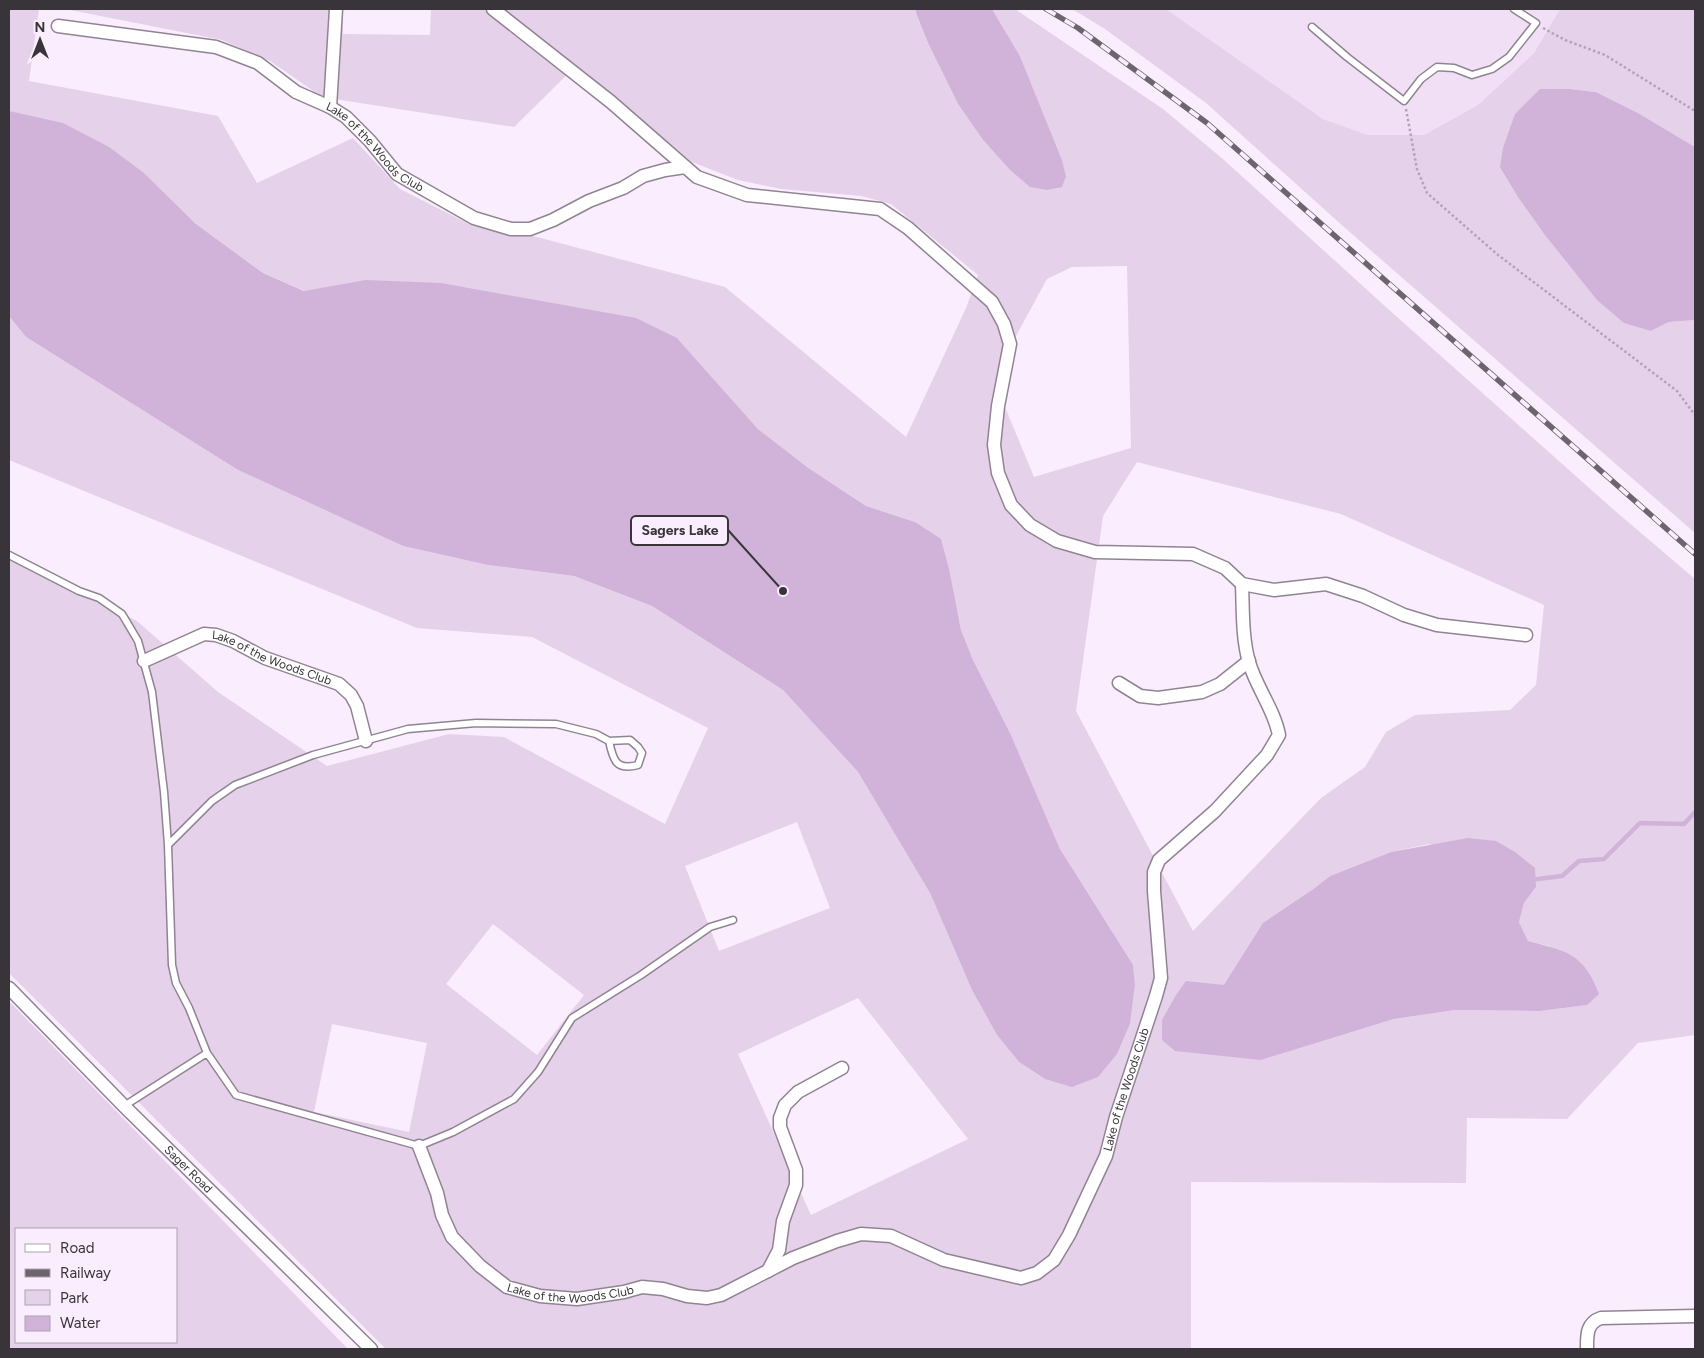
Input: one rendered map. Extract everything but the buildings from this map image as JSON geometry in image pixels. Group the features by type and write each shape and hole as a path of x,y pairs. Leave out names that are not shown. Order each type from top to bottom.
{"street":[{"path":"330,107 336,9"},
{"path":"493,9 611,102 698,177 747,195 880,209 908,228 992,302 1004,324 1010,344 998,406 994,445 998,473 1011,505 1030,525 1057,540 1095,552 1193,554 1225,568 1242,584 1274,590 1326,584 1363,596 1404,615 1437,625 1526,635"},
{"name":"Lake of the Woods Club","path":"58,26 216,47 258,63 296,92 330,107 346,117 397,174 474,218 511,229 530,229 553,220 589,201 623,188 643,176 685,167"},
{"name":"Lake of the Woods Club","path":"419,1146 437,1193 442,1215 452,1237 480,1266 507,1286 540,1296 577,1299 642,1288 664,1289 687,1296 707,1298 721,1295 793,1258 837,1241 862,1234 891,1236 944,1260 1022,1278 1037,1273 1054,1260 1069,1235 1106,1156 1116,1117 1161,978 1154,872 1160,860 1215,811 1267,755 1279,735 1276,723 1258,686 1249,661 1242,584"},
{"name":"Lake of the Woods Club","path":"144,660 204,634 216,635 233,641 265,658 339,684 351,695 358,706 366,740"},
{"path":"1119,683 1140,696 1149,697 1166,697 1202,692 1220,684 1249,661"},
{"name":"Sager Road","path":"9,988 124,1106 371,1349"},
{"path":"768,1271 779,1250 783,1221 796,1185 796,1170 780,1127 780,1118 785,1105 798,1092 842,1068"},
{"path":"1587,1349 1587,1333 1594,1320 1601,1318 1695,1316"}],"lane":[{"path":"1312,27 1404,102 1420,79 1437,67 1454,68 1472,75 1492,69 1509,57 1536,23 1514,9"},
{"path":"9,555 79,591 99,598 122,614 138,641 152,692 164,792 168,845 172,966 176,982 189,1008 207,1053 236,1095 419,1146 453,1132 514,1099 538,1072 572,1018 641,975 710,928 733,920"},
{"path":"168,845 212,801 235,786 313,755 408,729 476,722 556,724 596,734 609,741 630,740 642,753 638,765 629,768 619,766 613,758 609,741"},
{"path":"124,1106 207,1053"}],"path":[{"path":"1536,23 1565,40 1605,55 1695,111"},
{"path":"1404,102 1417,169 1427,193 1498,255 1677,391 1695,415"}],"shaded area":[{"path":"1166,9 1560,9 1534,53 1478,105 1424,135 1368,135 1323,119"}],"green space":[{"path":"9,9 39,9 29,81 218,116 257,183 353,138 400,189 469,224 537,237 725,287 906,437 966,308 978,275 891,204 861,196 781,189 738,180 692,162 576,66 514,127 322,97 270,61 222,40 65,9 343,9 343,34 430,35 431,9 916,9 928,43 958,104 983,140 1009,169 1066,176 1062,160 1020,56 992,9 1015,9 1163,109 1224,160 1614,510 1695,579 1695,1035 1638,1043 1567,1119 1467,1118 1466,1183 1191,1182 1191,1349 386,1349 9,973 9,560 137,621 218,692 327,766 449,734 504,737 665,824 708,728 532,637 417,628 9,460 9,316 26,337 238,470 403,546 488,565 574,576 652,606 783,690 858,772 930,893 972,990 997,1035 1019,1062 1045,1079 1117,1054 1130,1024 1135,985 1133,966 1060,849 1011,735 973,660 961,630 950,573 915,522 866,506 807,467 758,429 677,338 365,280 305,291 263,273 196,224 144,173 9,111","holes":["1127,266 1131,448 1034,477 1005,407 1016,336 1047,279 1072,267","1137,462 1341,514 1544,605 1536,685 1510,710 1415,715 1386,732 1365,767 1321,798 1193,931 1076,711 1103,516","797,822 830,908 719,951 685,866","1429,844 1536,887 1524,903 1519,922 1528,941 1549,946 1587,1005 1540,1011 1455,1010 1394,1019 1261,1060 1209,985 1224,985 1312,890 1330,876 1391,852","493,924 584,995 537,1055 446,984","858,998 968,1139 811,1215 738,1054","332,1024 427,1043 409,1132 314,1112"]},
{"path":"1072,9 1166,9 1323,119 1368,135 1424,135 1478,105 1534,53 1560,9 1695,9 1695,147 1638,113 1596,92 1570,89 1540,89 1651,331 1669,322 1695,320 1695,533 1344,227 1206,103 1105,29"},
{"path":"9,1001 348,1349 9,1349"}],"water":[{"path":"916,9 992,9 1020,56 1062,160 1066,176 1062,187 1047,190 1030,187 1009,169 983,140 958,104 928,43"},
{"path":"1540,89 1570,89 1596,92 1638,113 1695,147 1695,320 1669,322 1651,331 1624,323 1597,300 1545,235 1518,197 1500,167 1503,148 1515,114"},
{"path":"9,111 63,123 109,147 144,173 196,224 263,273 304,291 365,280 441,283 636,318 677,338 758,429 807,467 866,506 915,522 941,539 961,630 973,660 1011,735 1060,849 1133,965 1135,985 1130,1024 1117,1054 1098,1077 1072,1087 1045,1079 1019,1062 997,1035 972,990 930,893 858,772 783,690 652,606 574,576 488,565 403,546 238,470 26,337 9,316"},
{"path":"1468,838 1496,841 1515,852 1535,868 1536,887 1524,903 1519,922 1528,941 1564,952 1580,962 1587,970 1599,994 1587,1005 1540,1011 1455,1010 1394,1019 1261,1060 1175,1051 1162,1040 1162,1020 1186,981 1224,985 1263,923 1330,876 1391,852"}],"waterway":[{"path":"1530,880 1562,876 1579,861 1604,859 1640,823 1684,824 1695,812"}],"railway":[{"path":"1046,9 1078,28 1207,123 1695,554"}],"place":[{"name":"Sagers Lake","path":"783,591"}]}
